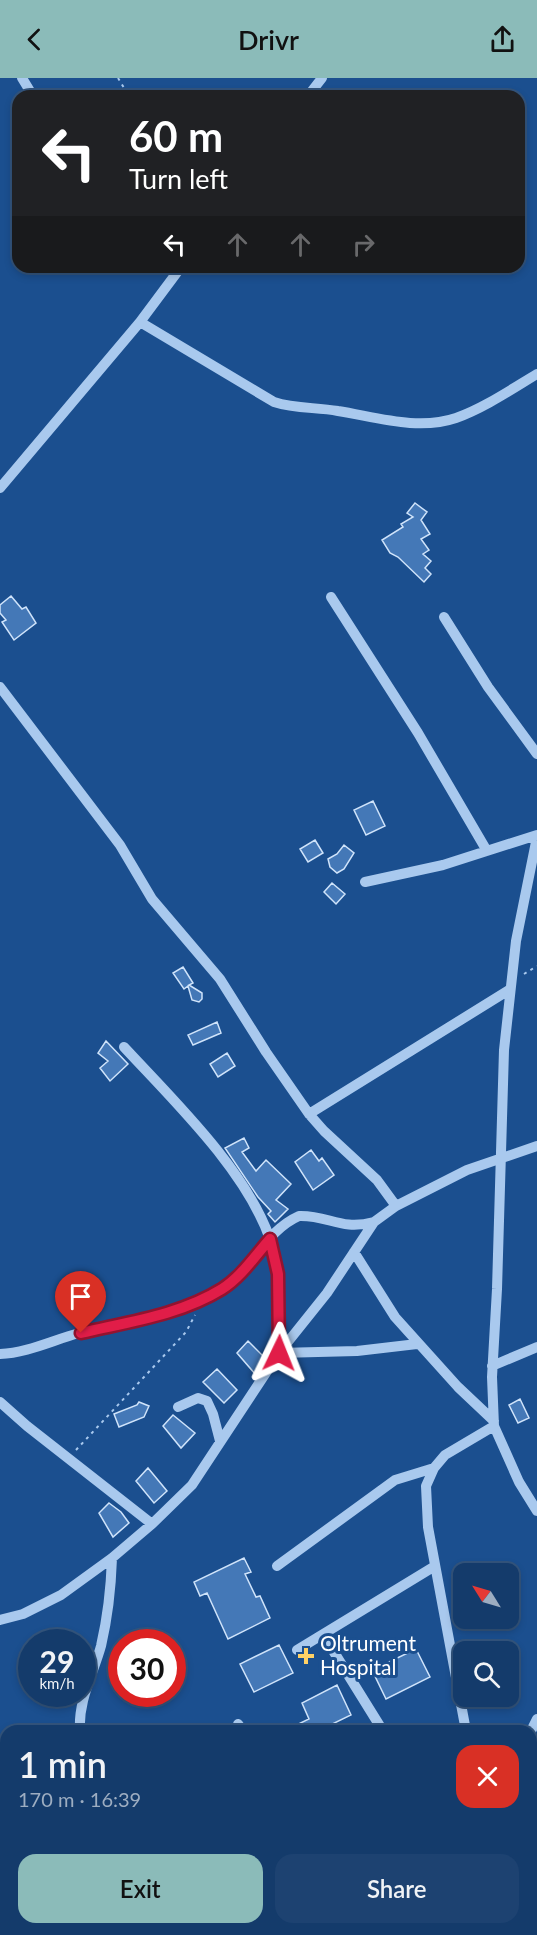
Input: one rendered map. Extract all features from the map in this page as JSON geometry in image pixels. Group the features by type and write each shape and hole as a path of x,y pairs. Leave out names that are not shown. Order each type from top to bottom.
{"street":[{"path":"313,90 322,78"},
{"path":"0,488 140,322 172,273"},
{"path":"140,322 274,402 288,406 335,410 397,422 428,422 456,418 508,392 537,374"},
{"path":"331,597 418,733 487,851"},
{"path":"444,617 488,687 537,754"},
{"path":"0,687 120,845 152,899 220,979 309,1114 377,1180 396,1206"},
{"path":"365,882 442,865 537,836 516,941 504,1050 492,1366 494,1424"},
{"path":"309,1114 509,990"},
{"path":"124,1047 214,1148 255,1206 270,1239 278,1274 279,1353"},
{"path":"0,1620 23,1614 61,1594 112,1558 152,1524 192,1485 279,1353 327,1293 374,1222 396,1206 467,1170 537,1146"},
{"path":"0,1354 161,1314 204,1298 236,1278 270,1239 299,1216 341,1225 374,1222"},
{"path":"354,1252 395,1317 417,1344 494,1424 519,1482 537,1511"},
{"path":"279,1353 357,1350 417,1344"},
{"path":"492,1366 537,1347"},
{"path":"178,1407 198,1398 207,1401 220,1441"},
{"path":"0,1402 152,1524"},
{"path":"465,1725 428,1527 426,1486 434,1468 445,1455 494,1424"},
{"path":"277,1566 395,1480 434,1468"},
{"path":"80,1725 79,1712 100,1648 107,1618 112,1558"},
{"path":"297,1650 324,1636 435,1566"},
{"path":"324,1636 379,1725"}],"path":[{"path":"68,1458 94,1433 186,1332 204,1298"}],"building":[{"path":"415,503 427,512 421,520 430,534 421,539 429,550 423,554 431,561 425,568 431,574 424,582 398,557 390,553 382,540 403,527 401,524 413,517 407,513"},
{"path":"11,596 22,609 26,607 36,623 14,640 2,622 6,620 0,613 0,605"},
{"path":"373,801 385,826 366,835 354,810"},
{"path":"315,840 323,853 308,862 300,849"},
{"path":"344,845 354,853 344,869 337,873 330,867 328,859 337,854"},
{"path":"332,883 345,894 336,904 324,892"},
{"path":"183,967 193,983 189,985 202,993 202,999 199,1002 192,1000 188,986 184,989 173,973"},
{"path":"217,1022 221,1033 193,1045 188,1035"},
{"path":"106,1041 128,1064 110,1081 100,1068 108,1061 98,1053"},
{"path":"227,1053 235,1066 218,1077 210,1064"},
{"path":"244,1138 249,1148 242,1152 256,1171 266,1160 291,1184 276,1200 288,1209 275,1222 268,1214 271,1211 258,1197 225,1148"},
{"path":"311,1150 319,1161 322,1158 334,1175 313,1190 295,1162"},
{"path":"248,1341 266,1359 256,1375 237,1353"},
{"path":"217,1369 237,1390 224,1403 203,1382"},
{"path":"520,1399 529,1418 518,1423 509,1405"},
{"path":"139,1402 149,1406 144,1417 119,1427 114,1414 137,1405"},
{"path":"173,1415 195,1433 181,1448 163,1426"},
{"path":"148,1468 167,1491 154,1503 136,1481"},
{"path":"109,1503 121,1512 129,1523 113,1537 99,1513"},
{"path":"244,1558 251,1572 245,1574 256,1597 260,1596 270,1618 228,1639 207,1593 200,1596 194,1582"},
{"path":"279,1645 293,1673 254,1692 240,1664"},
{"path":"416,1649 430,1677 386,1699 372,1670"},
{"path":"337,1685 351,1715 330,1725 296,1725 309,1719 302,1703"}],"place":[{"name":"Oltrument Hospital","path":"306,1656"}],"route":[{"path":"81,1333 161,1314 204,1298 236,1278 270,1239 278,1274 280,1298 279,1353"}]}
